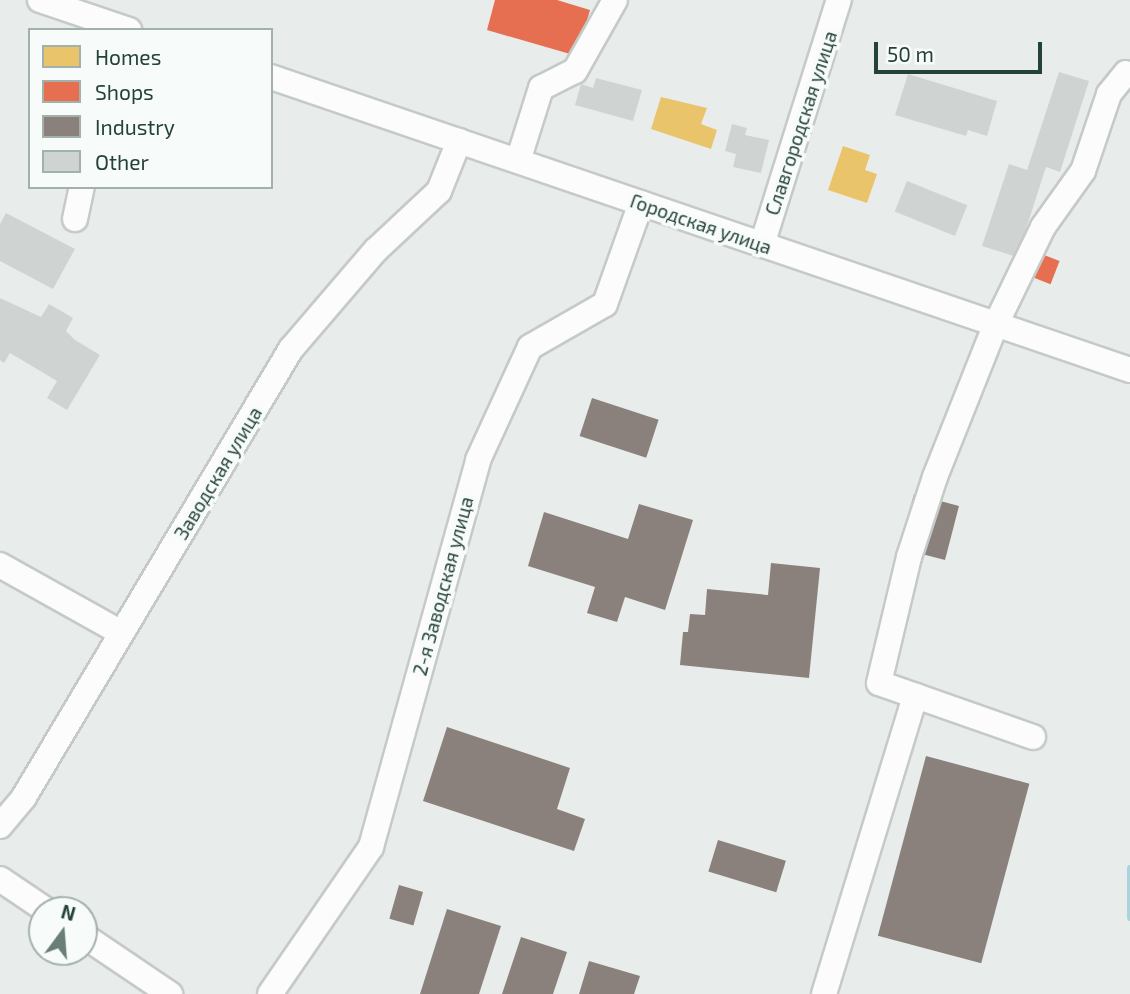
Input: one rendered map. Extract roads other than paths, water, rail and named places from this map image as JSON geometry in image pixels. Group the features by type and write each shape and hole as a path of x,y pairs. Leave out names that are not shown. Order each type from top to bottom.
{"street":[{"path":"40,0 121,28"},
{"path":"518,161 541,88 575,71 615,0"},
{"name":"Славгородская улица","path":"762,245 839,0"},
{"path":"1033,737 879,683 909,557 935,477 996,324 1043,227 1083,171 1109,94 1126,73"},
{"name":"Городская улица","path":"273,79 1130,370"},
{"name":"Заводская улица","path":"0,826 24,797 291,349 376,250 439,191 459,141"},
{"path":"75,219 82,189"},
{"name":"2-я Заводская улица","path":"270,994 371,846 478,460 524,359 530,347 605,304 641,203"},
{"path":"0,565 120,632"},
{"path":"824,994 915,696"},
{"path":"0,879 28,898"},
{"path":"98,945 170,994"}],"waterway":[{"path":"1130,868 1130,917"}]}
